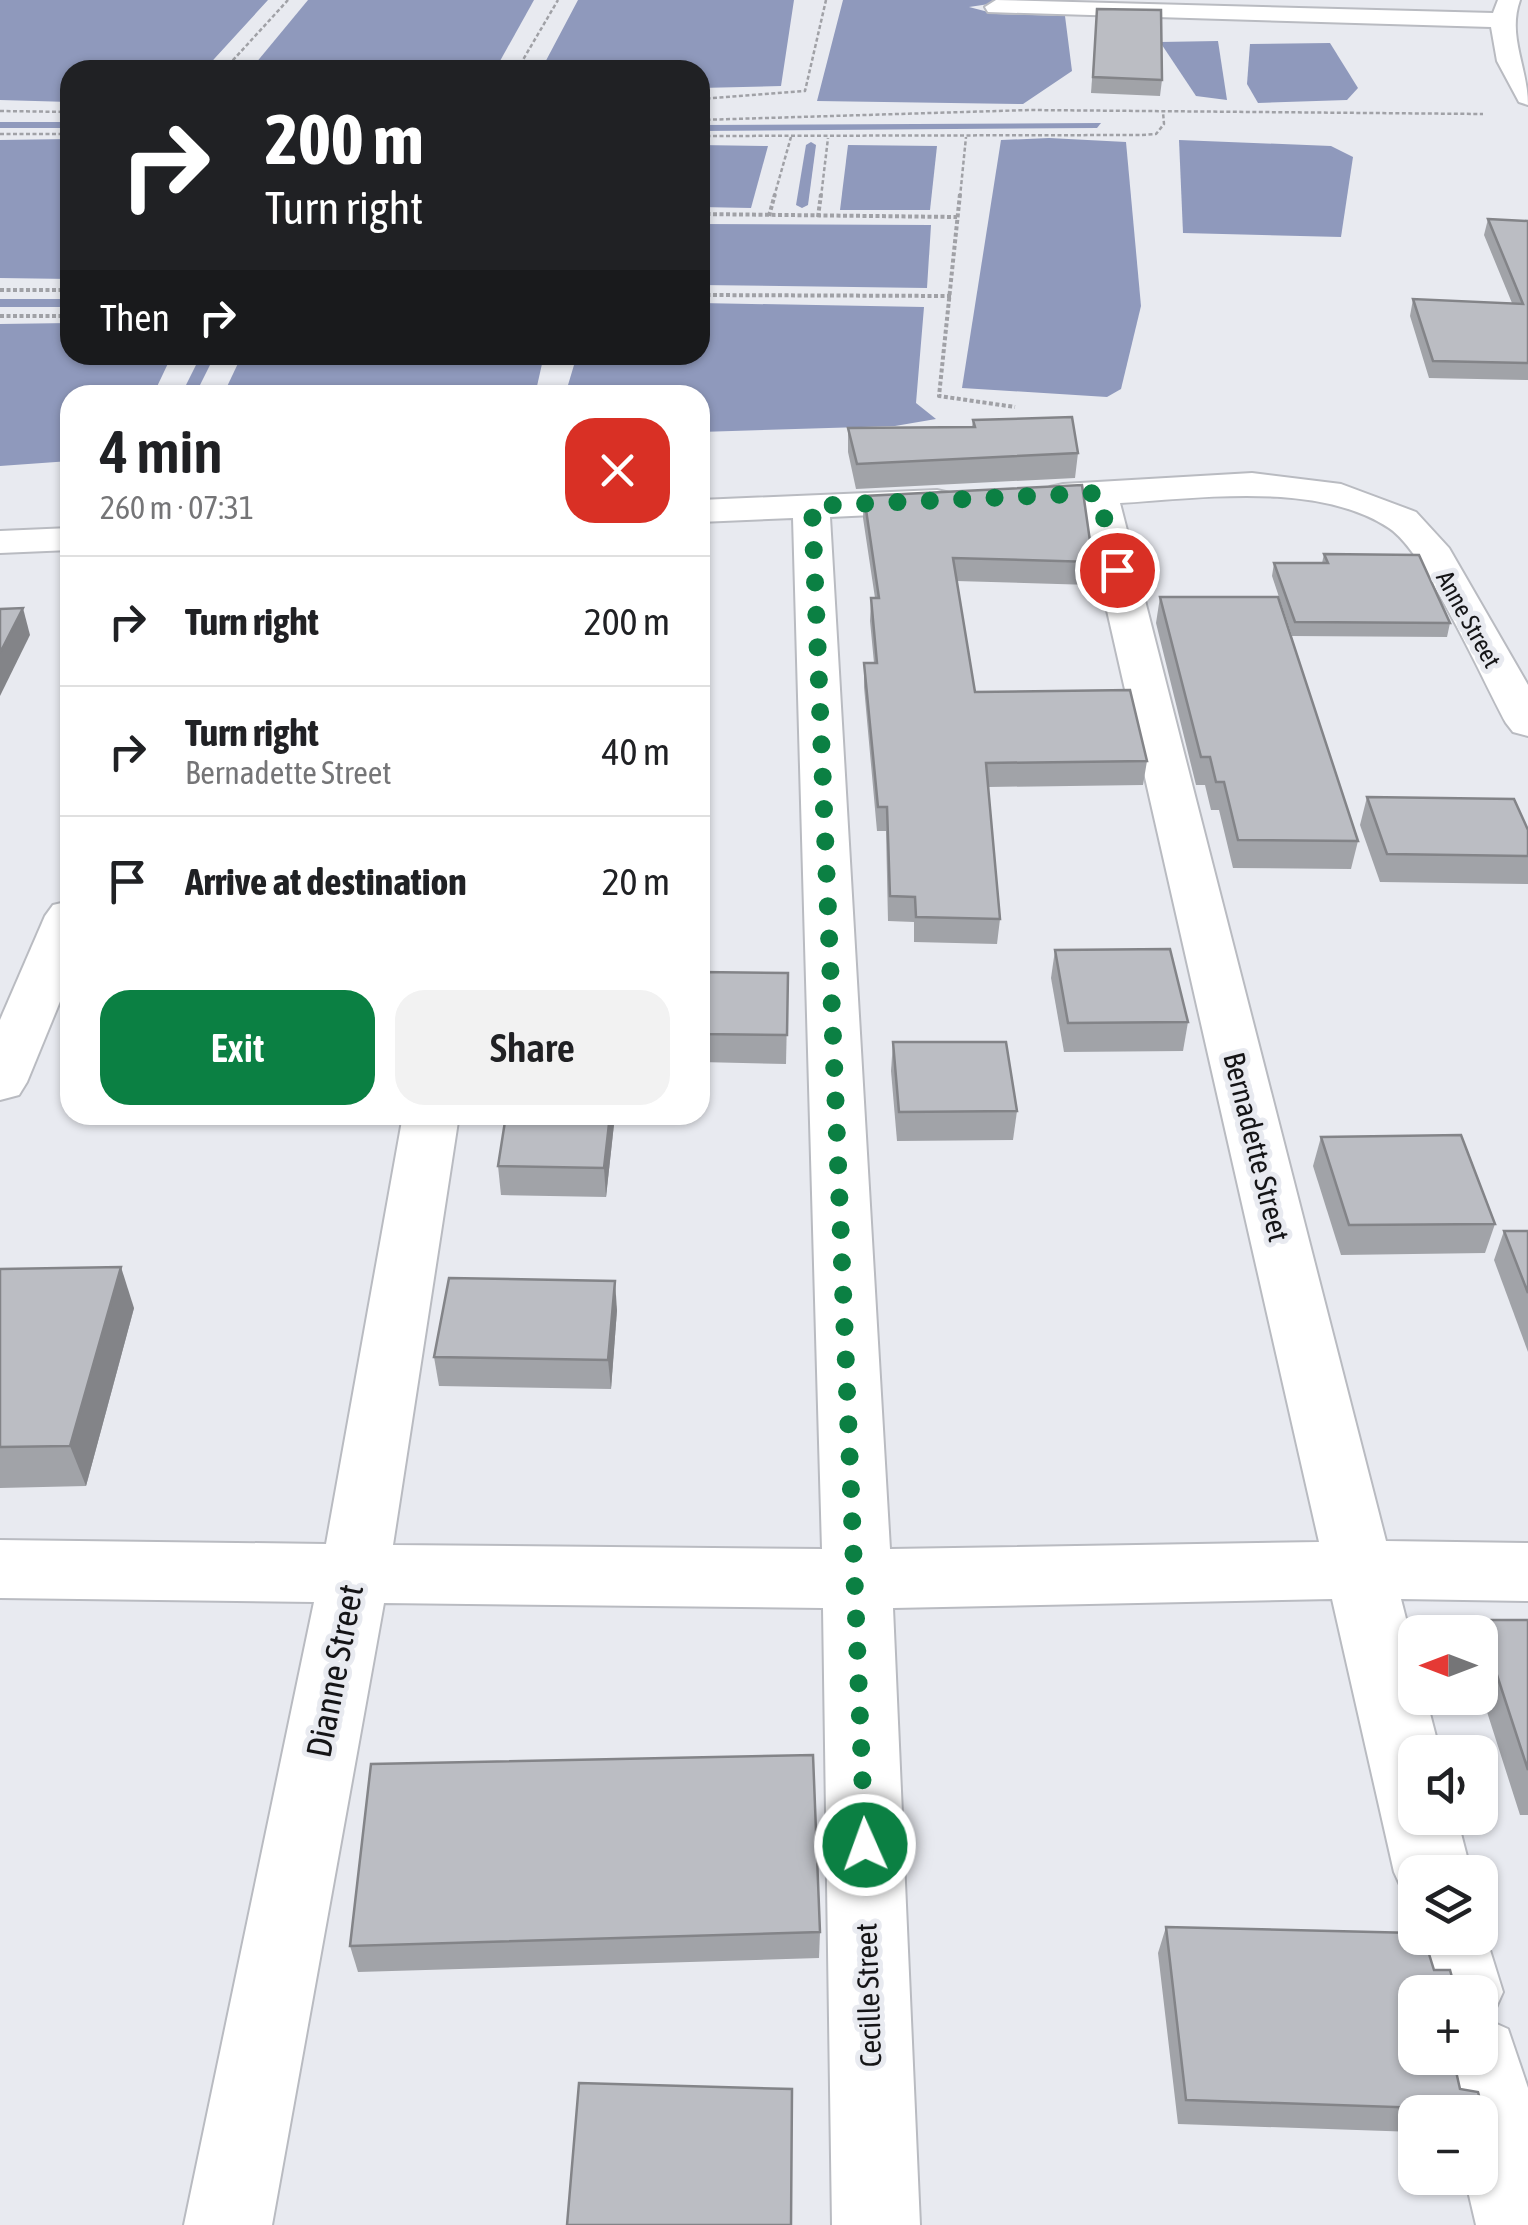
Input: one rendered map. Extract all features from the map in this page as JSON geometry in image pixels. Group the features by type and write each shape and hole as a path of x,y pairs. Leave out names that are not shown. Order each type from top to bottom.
{"street":[{"path":"996,7 1505,10 1503,51 1528,97"},
{"name":"Anne Street","path":"1098,493 1252,484 1341,495 1404,520 1430,548 1528,723"},
{"path":"1022,496 1098,493"},
{"name":"Bernadette Street","path":"1098,493 1399,1735"},
{"path":"710,510 964,499"},
{"name":"Cecille Street","path":"812,506 857,1579 876,2225"},
{"path":"0,542 60,539"},
{"path":"0,1082 60,940"},
{"name":"Dianne Street","path":"228,2225 354,1576 429,1125"},
{"path":"0,1569 857,1579 1358,1570 1528,1572"},
{"path":"1483,2075 1520,2225"}],"path":[{"path":"233,60 288,0"},
{"path":"523,60 558,0"},
{"path":"710,98 804,91 826,0"},
{"path":"710,120 1030,110 1494,114"},
{"path":"0,111 60,112"},
{"path":"710,136 966,137 1033,132 1134,137 1156,134 1164,124 1163,112"},
{"path":"0,134 60,134"},
{"path":"966,137 939,396 1016,407"},
{"path":"769,216 791,138"},
{"path":"818,217 828,138"},
{"path":"710,214 957,217"},
{"path":"0,290 60,290"},
{"path":"710,295 952,296"},
{"path":"0,316 60,316"}],"water":[{"path":"0,0 268,0 213,60 60,60 60,102 0,100"},
{"path":"308,0 534,0 501,60 258,60"},
{"path":"578,0 794,0 781,86 710,88 710,60 546,60"},
{"path":"843,0 1016,0 969,7 996,14 1065,16 1072,71 1023,104 817,101"},
{"path":"1218,41 1227,100 1196,96 1160,42"},
{"path":"1330,43 1358,88 1347,100 1258,103 1247,84 1250,44"},
{"path":"60,139 60,279 0,278 0,140"},
{"path":"1001,140 1126,142 1141,306 1121,389 1107,397 962,388"},
{"path":"1179,140 1331,146 1353,157 1341,237 1183,233"},
{"path":"710,145 768,146 751,208 710,207"},
{"path":"848,145 937,146 930,210 840,210"},
{"path":"710,224 931,225 927,288 710,285"},
{"path":"710,303 924,307 916,403 936,419 895,426 710,432 710,385 568,385 574,365 710,365"},
{"path":"60,323 60,365 167,365 158,385 60,385 60,462 0,466 0,324"},
{"path":"237,365 542,365 537,385 228,385"}],"building":[{"path":"1097,9 1161,10 1162,80 1093,77"},
{"path":"1488,219 1528,221 1528,363 1433,361 1413,299 1523,304"},
{"path":"1072,417 1078,453 857,464 848,428 975,427 973,420"},
{"path":"1082,485 1093,562 953,558 975,692 1130,690 1147,761 986,763 1000,919 916,917 915,897 890,896 887,807 878,807 864,663 877,663 871,598 879,598 864,496"},
{"path":"1324,554 1419,555 1450,623 1295,622 1274,563 1328,563"},
{"path":"1160,597 1278,597 1358,841 1238,840 1224,782 1216,782 1210,757 1201,757"},
{"path":"23,608 0,653 0,609"},
{"path":"1367,797 1514,799 1528,830 1528,856 1387,854"},
{"path":"1170,949 1188,1022 1068,1023 1055,950"},
{"path":"710,972 788,973 787,1035 710,1034"},
{"path":"893,1042 1006,1042 1017,1111 899,1112"},
{"path":"504,1125 609,1125 604,1168 498,1166"},
{"path":"1461,1135 1495,1224 1349,1225 1321,1137"},
{"path":"1504,1231 1528,1231 1528,1293"},
{"path":"121,1267 70,1446 0,1447 0,1269"},
{"path":"449,1278 615,1281 608,1360 434,1357"},
{"path":"1498,1620 1528,1620 1528,1770 1498,1678"},
{"path":"813,1755 820,1932 350,1946 371,1764"},
{"path":"1166,1927 1398,1933 1398,1955 1429,1955 1434,1970 1450,1970 1451,1975 1398,1975 1398,2075 1457,2075 1460,2089 1479,2095 1398,2095 1398,2107 1186,2100"},
{"path":"579,2083 792,2089 791,2225 567,2225"}],"waterway":[{"path":"0,125 60,125"},
{"path":"710,128 1097,125"},
{"path":"802,205 811,145"},
{"path":"0,303 60,303"},
{"path":"193,385 203,365"}],"route":[{"path":"865,1845 812,506 1098,493 1117,570"}]}
